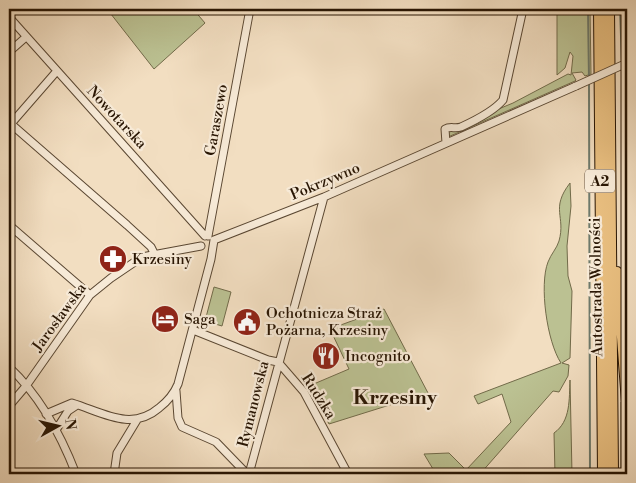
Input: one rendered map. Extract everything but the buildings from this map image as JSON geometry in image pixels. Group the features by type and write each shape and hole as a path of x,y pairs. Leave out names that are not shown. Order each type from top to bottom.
{"highway":[{"name":"Autostrada Wolności","path":"599,9 603,474"},
{"name":"Autostrada Wolności","path":"609,9 613,474"},
{"path":"610,226 618,278 627,402"}],"street":[{"name":"Garaszewo","path":"209,238 250,9"},
{"path":"446,143 445,129 450,127 459,128 496,107 505,97 523,9"},
{"name":"Nowotarska","path":"9,17 56,72 209,238"},
{"path":"9,52 26,37"},
{"name":"Pokrzywno","path":"209,238 324,197 627,63"},
{"path":"56,72 10,125 127,225 151,247 154,253"},
{"name":"Rymanowska","path":"248,474 324,197"},
{"path":"9,225 90,295"},
{"path":"212,249 207,250 201,246 201,241 209,238 212,249 176,391 178,418 182,427 216,442 248,474"},
{"name":"Jarosławska","path":"9,406 26,386 90,295 127,265 154,253 201,246"},
{"path":"193,330 268,360 278,362"},
{"name":"Rudzka","path":"278,362 304,392 348,474"},
{"path":"9,367 26,386 46,414 56,430 76,474"},
{"path":"114,474 117,452 137,420 157,410 176,391"},
{"path":"46,414 68,404 77,405 113,417 137,420"},
{"path":"56,430 68,411 77,405"}],"green space":[{"path":"107,9 193,9 205,23 154,69"},
{"path":"557,9 590,9 591,74 585,76 582,72 572,73 575,81 448,137 446,131 513,103 568,74 571,75 573,56 570,52 565,68 557,75"},
{"path":"621,9 627,9 627,48 622,60"},
{"path":"570,183 571,206 567,246 568,276 572,291 570,358 562,363 569,365 568,376 559,392 553,391 480,474 436,474 424,454 449,453 466,470 511,422 502,394 478,404 474,396 561,363 556,354 548,328 544,285 548,262 557,246 561,232 561,200"},
{"path":"214,287 231,292 222,326 205,321"},
{"path":"384,309 428,393 329,424 309,386 349,369 330,329"},
{"path":"570,380 572,474 555,474 554,433 560,428 566,416"},
{"path":"624,401 626,474 621,474 621,402"}],"waterway":[{"path":"588,9 589,79"},
{"path":"620,9 622,63"},
{"path":"622,68 624,286 627,338"},
{"path":"589,84 590,474"},
{"path":"623,409 623,443"}],"place":[{"name":"Krzesiny","path":"113,259"},
{"name":"Saga","path":"165,319"},
{"name":"Ochotnicza Straż Pożarna, Krzesiny","path":"247,322"},
{"name":"Incognito","path":"326,356"}],"district":[{"name":"Krzesiny","path":"395,397"}]}
